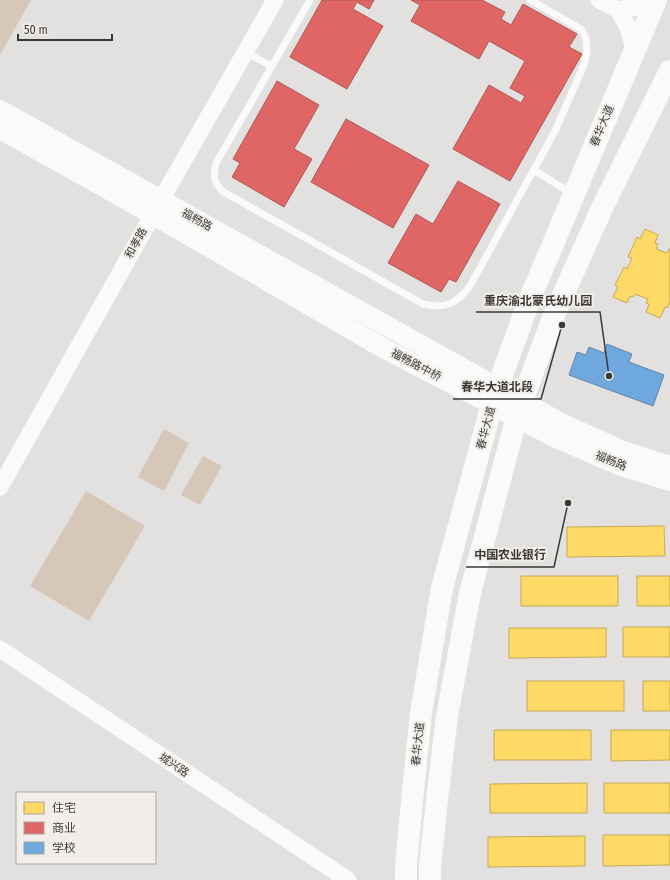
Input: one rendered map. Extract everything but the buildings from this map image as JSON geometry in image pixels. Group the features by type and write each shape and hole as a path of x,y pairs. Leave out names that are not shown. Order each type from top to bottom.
{"main road":[{"name":"春华大道","path":"403,875 421,713 442,588 494,397 529,301 656,0"},
{"path":"431,875 437,800 447,716 470,593 518,412 554,315 603,206 670,72"},
{"name":"福畅路","path":"0,110 385,349"},
{"name":"福畅路","path":"0,129 156,207 394,330"},
{"name":"福畅路中桥","path":"394,330 556,429"},
{"name":"福畅路中桥","path":"385,349 556,429"},
{"name":"福畅路","path":"556,429 670,466"},
{"name":"福畅路","path":"556,429 621,466 670,481"}],"street":[{"name":"和孝路","path":"0,487 156,207 274,0"},
{"path":"599,0 618,10 628,27 634,50"},
{"path":"618,10 637,7 650,0"},
{"name":"城兴路","path":"0,649 348,880"}],"lane":[{"path":"310,0 216,163 214,175 216,184 222,191 423,304 433,306 443,306 453,303 462,296 470,286 555,131 584,65 587,51 586,38 581,29 530,0"},
{"path":"245,52 271,66"},
{"path":"534,170 574,195"}],"shaded area":[{"path":"0,0 31,0 0,55"},
{"path":"164,429 189,443 164,491 138,477"},
{"path":"203,456 222,466 200,505 181,495"},
{"path":"86,491 145,526 89,621 30,586"}],"place":[{"name":"春华大道北段","path":"562,325"},
{"name":"重庆渝北蒙氏幼儿园","path":"609,376"},
{"name":"中国农业银行","path":"568,503"}]}
